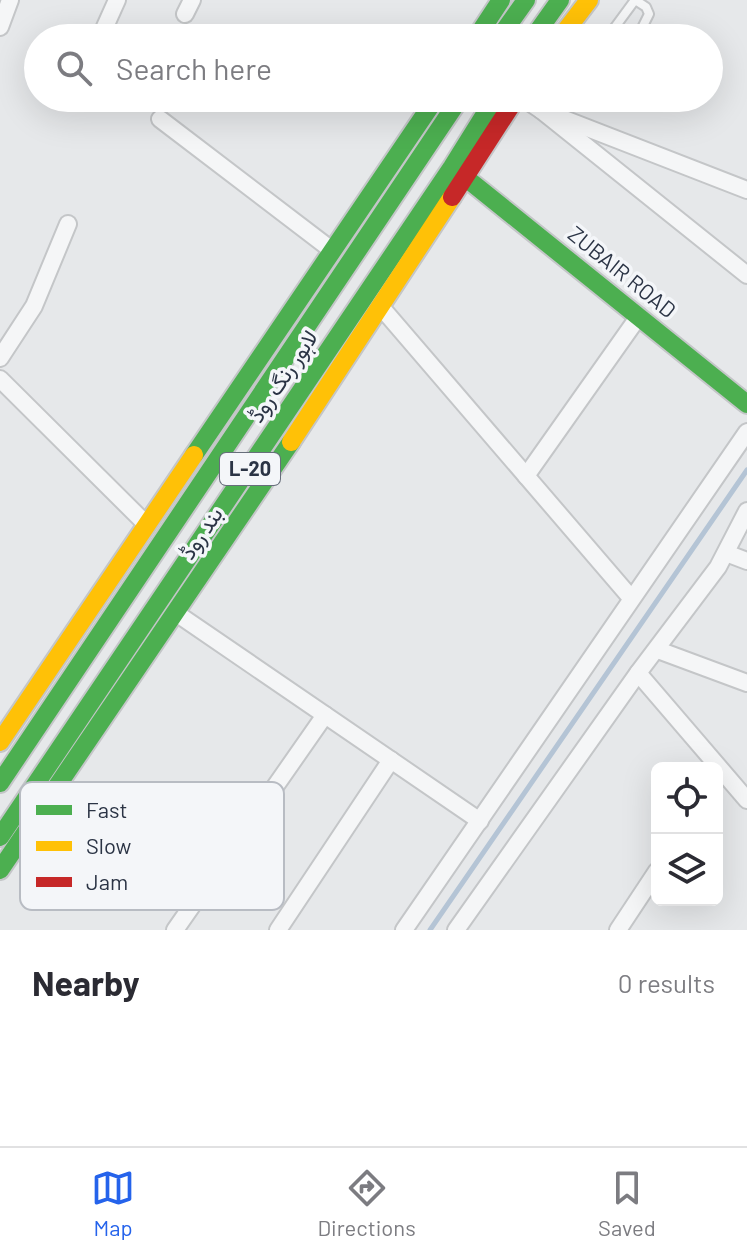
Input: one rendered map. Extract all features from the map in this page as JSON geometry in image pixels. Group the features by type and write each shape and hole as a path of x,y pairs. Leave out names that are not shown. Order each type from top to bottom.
{"main road":[{"path":"485,24 501,0"},
{"path":"509,24 526,0"},
{"path":"543,24 560,0"},
{"path":"571,24 589,0"},
{"path":"0,742 427,112"},
{"name":"لاہور رنگ روڈ","path":"0,783 451,112"},
{"name":"لاہور رنگ روڈ","path":"37,782 486,112"},
{"name":"بند روڈ","path":"60,782 381,307 507,112"},
{"name":"ZUBAIR ROAD","path":"466,178 747,404"},
{"name":"لاہور رنگ روڈ","path":"0,837 20,807"},
{"name":"بند روڈ","path":"0,870 20,841"}],"street":[{"path":"0,27 10,0"},
{"path":"106,24 117,0"},
{"path":"543,112 747,275"},
{"path":"546,112 747,189"},
{"path":"160,119 333,251"},
{"path":"0,358 34,306 68,224"},
{"path":"381,307 631,598"},
{"path":"526,476 639,316"},
{"path":"0,379 147,525"},
{"path":"404,930 747,432"},
{"path":"456,930 726,553 747,511"},
{"path":"726,553 747,561"},
{"path":"176,613 480,821"},
{"path":"658,650 747,683"},
{"path":"638,673 709,762"},
{"path":"278,782 325,715"},
{"path":"278,930 391,760"},
{"path":"723,779 747,800"},
{"path":"618,930 651,880"},
{"path":"175,930 189,910"}],"lane":[{"path":"617,24 635,0 646,7 649,14 644,24"}],"waterway":[{"path":"430,930 747,470"}],"traffic: fast":[{"path":"485,24 501,0"},
{"path":"509,24 526,0"},
{"path":"543,24 560,0"},
{"path":"194,455 427,112"},
{"path":"0,783 451,112"},
{"path":"37,782 486,112"},
{"path":"466,178 747,404"},
{"path":"60,782 291,442"},
{"path":"0,837 20,807"},
{"path":"0,870 20,841"}],"traffic: slow":[{"path":"571,24 589,0"},
{"path":"291,442 452,197"},
{"path":"0,742 194,455"}],"traffic: jam":[{"path":"452,197 507,112"}]}
